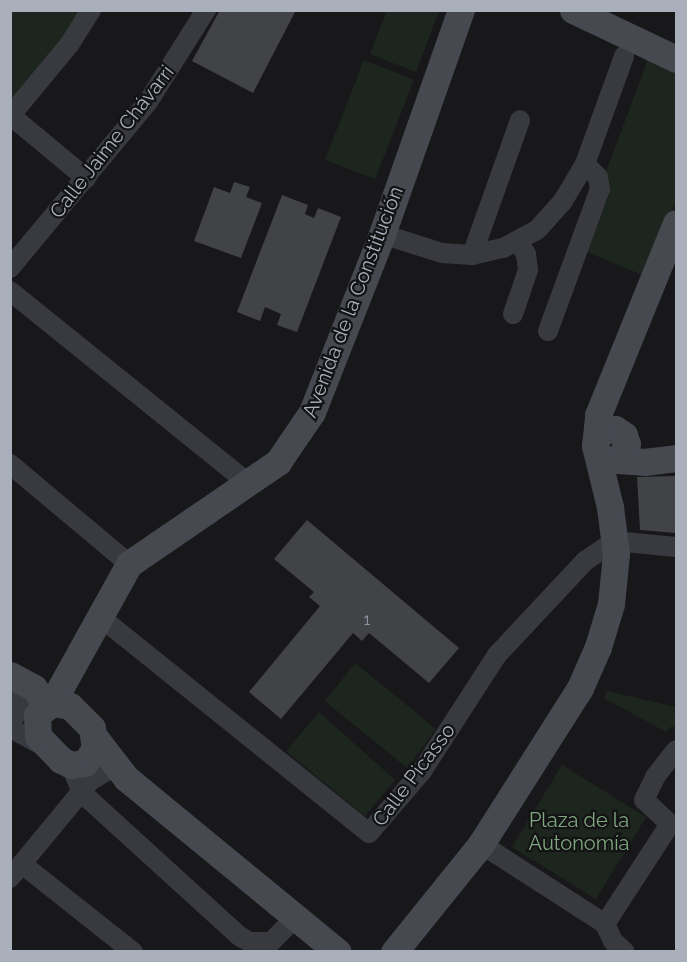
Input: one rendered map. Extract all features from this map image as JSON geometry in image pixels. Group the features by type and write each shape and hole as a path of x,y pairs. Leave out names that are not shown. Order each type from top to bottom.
{"street":[{"path":"86,178 11,115 69,45 91,10"},
{"name":"Calle Jaime Chávarri","path":"10,268 148,102 206,10"},
{"name":"Avenida de la Constitución","path":"30,710 64,679 129,564 285,455 312,412 381,234 461,10"},
{"path":"573,10 611,19 676,59"},
{"path":"381,234 442,253 472,255 518,242 550,218 585,164 624,56"},
{"path":"472,255 520,120"},
{"path":"548,332 600,189 598,177 585,164"},
{"path":"394,951 481,844 589,671 610,604 615,541 606,489 611,448 606,393 676,223"},
{"path":"513,314 528,270 526,254 518,242"},
{"path":"10,291 248,483"},
{"path":"611,448 667,459"},
{"path":"10,464 129,564"},
{"path":"615,541 676,547"},
{"name":"Calle Picasso","path":"99,616 369,833 422,771 507,642 585,561 615,541"},
{"path":"30,710 92,728 95,763 90,781 82,793 16,871 133,951"},
{"path":"30,710 338,951"},
{"path":"606,924 670,824 644,803 655,777 676,750"},
{"path":"82,793 95,763"},
{"path":"82,793 228,927 245,947 277,946 296,917"},
{"path":"481,844 606,924 614,941 625,951"}],"green space":[{"path":"387,10 439,11 416,72 370,54"},
{"path":"11,11 86,11 11,106"},
{"path":"650,54 676,66 676,201 645,276 587,252 609,195 610,182 606,172"},
{"path":"364,60 414,80 375,179 325,160"},
{"path":"355,663 436,729 407,768 325,701"},
{"path":"607,691 676,707 676,729 672,726 666,732 604,698"},
{"path":"319,712 395,780 365,816 286,751"},
{"name":"Plaza de la Autonomía","path":"562,765 646,817 596,899 512,847"}],"building":[{"path":"220,10 296,10 253,93 192,61"},
{"path":"234,182 250,187 246,197 262,203 241,258 194,241 214,187 230,193"},
{"path":"282,195 308,205 305,214 314,218 318,208 341,217 297,332 277,325 281,314 265,307 260,321 237,312"},
{"path":"676,476 676,533 640,530 637,477"},
{"path":"307,520 459,648 429,683 369,633 362,641 353,633 281,719 249,692 320,606 309,597 314,592 274,559"}]}
